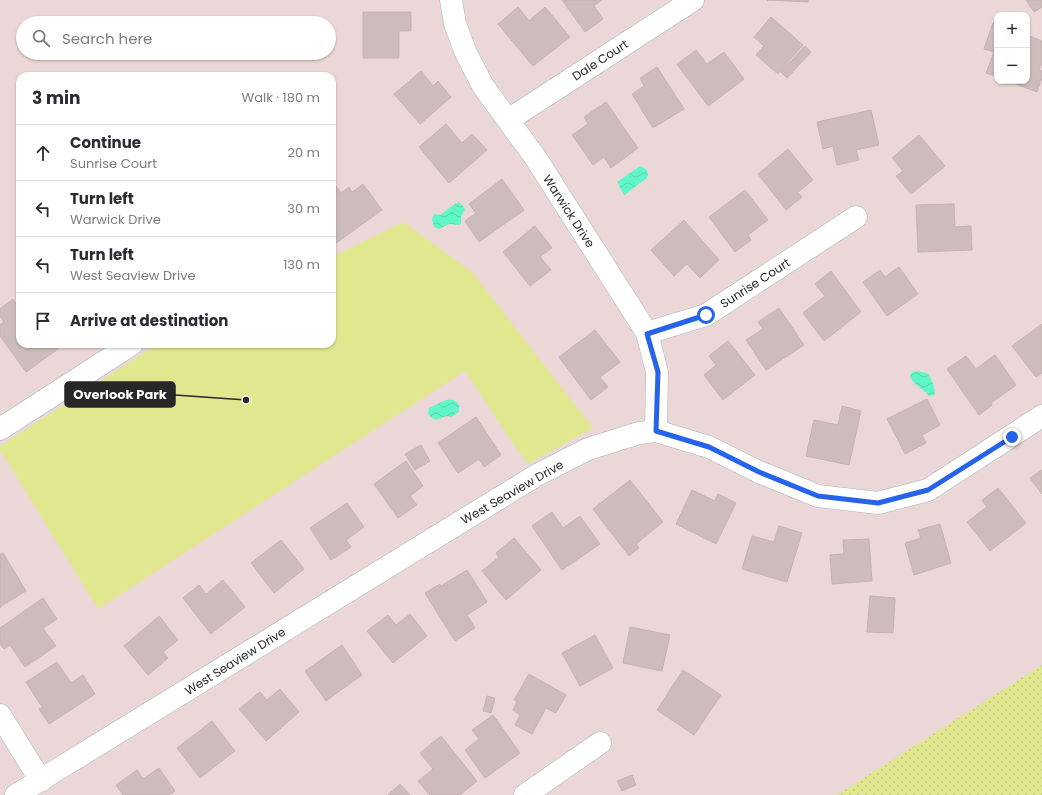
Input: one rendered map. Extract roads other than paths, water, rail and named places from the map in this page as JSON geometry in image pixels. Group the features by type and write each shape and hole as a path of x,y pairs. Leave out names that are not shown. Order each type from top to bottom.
{"street":[{"name":"Warwick Drive","path":"450,0 466,53 483,86 535,158 647,334 658,372 656,431"},
{"name":"Dale Court","path":"508,120 693,0"},
{"name":"Sunrise Court","path":"647,334 706,315 856,217"},
{"path":"0,429 126,348"},
{"name":"West Seaview Drive","path":"16,795 537,475 588,449 639,433 656,431 709,447 759,472 818,496 878,503 928,490 1042,416"},
{"path":"0,715 41,781"},
{"path":"525,795 600,743"}],"water":[{"path":"640,166 647,170 647,178 624,195 617,182"},
{"path":"459,202 465,210 461,216 461,223 459,225 449,224 439,229 434,227 432,219 434,214 440,215"},
{"path":"917,371 927,373 929,375 934,387 934,395 929,396 911,379 910,376 912,372"},
{"path":"447,400 457,402 459,405 459,412 451,417 445,416 437,419 431,418 428,414 429,408"}],"place":[{"name":"Overlook Park","path":"246,400"}]}
